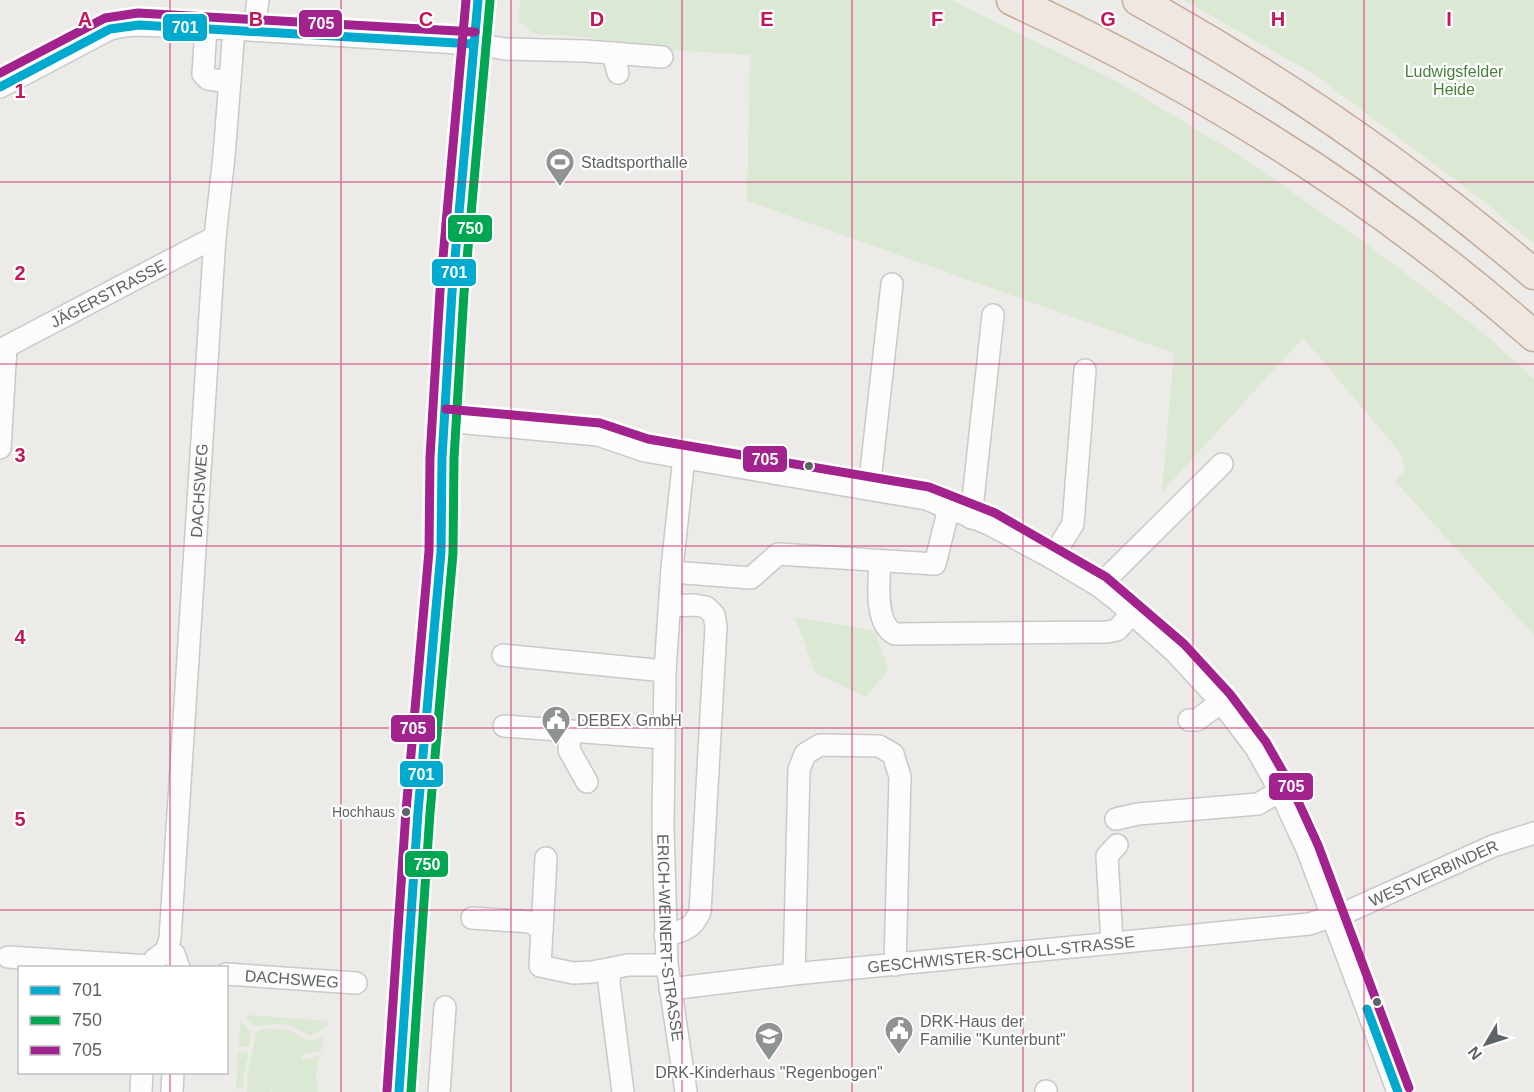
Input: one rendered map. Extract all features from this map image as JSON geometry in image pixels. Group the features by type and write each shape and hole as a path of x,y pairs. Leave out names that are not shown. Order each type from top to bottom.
{"highway":[{"path":"1012,0 1103,44 1235,118 1301,160 1431,251 1534,336"},
{"path":"1138,0 1256,68 1323,112 1410,174 1534,274"}],"main road":[{"path":"399,1092 418,813 441,552 444,421 452,292 478,0"}],"street":[{"name":"DACHSWEG","path":"173,959 170,939 215,237 230,82 244,29 258,0"},
{"path":"0,87 110,30 139,25 244,29 474,44 505,49 613,52 662,57"},
{"path":"206,27 203,74 208,79 230,82"},
{"path":"613,52 618,74"},
{"name":"JÄGERSTRASSE","path":"3,348 215,237"},
{"path":"868,489 892,284"},
{"path":"971,518 993,315"},
{"path":"0,448 3,348"},
{"path":"1052,558 1073,524 1085,370"},
{"path":"444,421 598,435 645,451 926,499 988,524 1099,586 1175,652 1221,702 1256,748 1280,791 1307,849 1398,1092"},
{"name":"ERICH-WEINERT-STRASSE","path":"684,457 665,671 663,827 667,965 686,1092"},
{"path":"1099,586 1222,464"},
{"path":"672,572 751,578 778,554 935,564 949,508"},
{"path":"880,561 882,619 888,631 895,634 1107,632 1117,630 1132,613"},
{"path":"666,936 695,924 700,912 716,627 714,615 706,607 694,604 670,606"},
{"path":"503,655 665,671"},
{"path":"1190,720 1197,720 1221,702"},
{"path":"504,726 664,738"},
{"path":"570,731 569,750 587,782"},
{"path":"795,974 799,770 805,754 820,745 879,747 892,754 900,777 895,965"},
{"path":"1116,819 1138,814 1258,804 1280,791"},
{"name":"WESTVERBINDER","path":"1333,916 1349,911 1493,846 1534,833"},
{"path":"1112,943 1107,856 1117,845"},
{"path":"546,858 540,966 573,973 628,966 667,965"},
{"name":"GESCHWISTER-SCHOLL-STRASSE","path":"670,989 795,974 1309,924 1333,916"},
{"path":"472,918 530,922 542,929"},
{"name":"DACHSWEG","path":"151,966 162,953 173,959"},
{"name":"DACHSWEG","path":"8,957 136,966"},
{"path":"610,969 609,983 623,1092"},
{"name":"DACHSWEG","path":"228,974 356,983"},
{"path":"439,1092 445,1007"},
{"path":"141,1092 142,1074"},
{"path":"172,1092 173,1074"}],"green space":[{"path":"521,0 951,0 1116,81 1242,157 1379,253 1487,336 1534,379 1534,635 1395,481 1405,470 1400,452 1303,338 1162,492 1174,353 747,201 750,55 654,49 599,39 540,35 530,31 518,21"},
{"name":"Ludwigsfelder Heide","path":"1184,0 1534,0 1534,244 1485,202 1312,73"},
{"path":"795,617 875,631 888,670 866,697 815,673"},
{"path":"247,1015 328,1021 327,1026 311,1036 281,1024 254,1026 247,1020"},
{"path":"240,1020 250,1032 250,1047 239,1047"},
{"path":"264,1029 289,1030 308,1041 324,1037 321,1051 302,1055 301,1060 319,1056 316,1074 318,1092 272,1092 272,1090 271,1092 247,1092 248,1071 256,1032"},
{"path":"238,1052 247,1053 248,1056 243,1088 236,1089"}],"transit line":[{"name":"705","path":"387,1091 406,811 429,551 430,457 440,291 466,0"},
{"name":"701","path":"399,1092 418,812 441,552 442,458 452,292 478,0"},
{"name":"750","path":"411,1092 430,813 453,553 454,458 464,293 490,1"},
{"name":"705","path":"0,73 105,18 138,13 475,32"},
{"name":"701","path":"0,87 110,29 139,25 474,44"},
{"name":"705","path":"446,409 600,423 648,439 929,487 995,513 1106,577 1184,644 1230,694 1266,742 1291,786 1318,845 1409,1088"},
{"name":"701","path":"1367,1009 1398,1092"}],"place":[{"name":"Stadtsporthalle","path":"560,188"},
{"name":"DEBEX GmbH","path":"556,746"},
{"name":"Hochhaus","path":"406,812"},
{"name":"DRK-Haus der Familie \"Kunterbunt\"","path":"899,1056"},
{"name":"DRK-Kinderhaus \"Regenbogen\"","path":"769,1062"}]}
